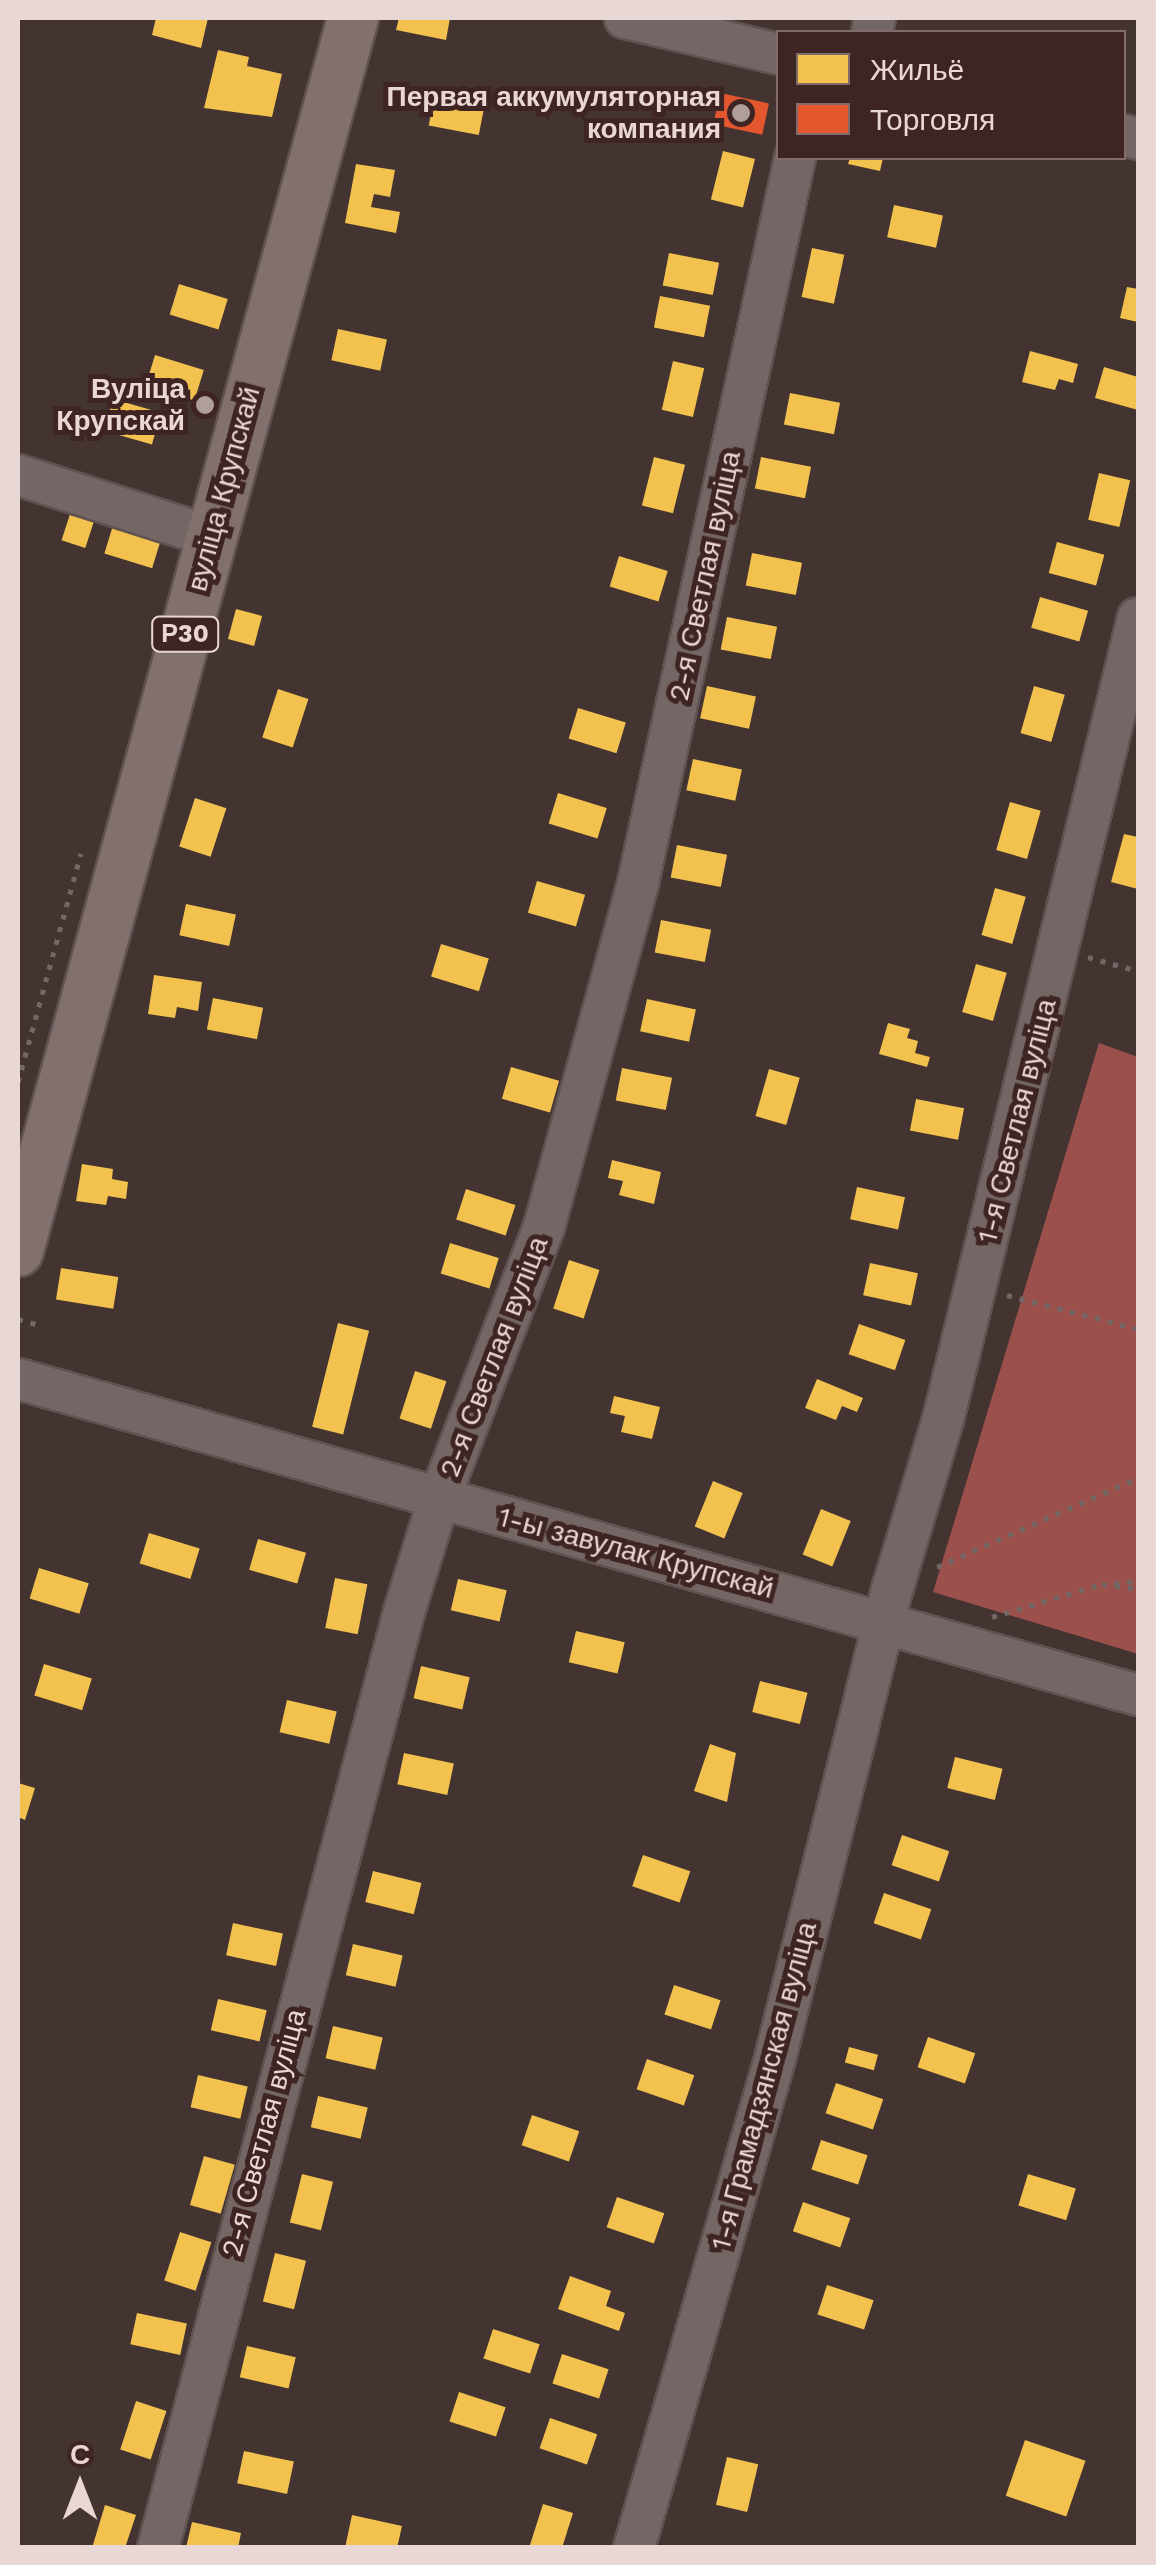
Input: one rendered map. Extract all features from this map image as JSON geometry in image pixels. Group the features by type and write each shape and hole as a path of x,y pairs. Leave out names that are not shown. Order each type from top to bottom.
{"main road":[{"name":"вуліца Крупскай","path":"18,1251 353,18"}],"street":[{"path":"625,18 776,54"},
{"name":"2-я Светлая вуліца","path":"158,2548 287,2040 439,1498 544,1228 638,883 794,160"},
{"path":"18,475 212,537"},
{"name":"1-я Светлая вуліца","path":"888,1604 975,1287 1138,618"},
{"name":"1-ы завулак Крупскай","path":"18,1378 439,1498 888,1604 1138,1695"},
{"name":"1-я Грамадзянская вуліца","path":"634,2548 775,2059 888,1604"}],"path":[{"path":"1060,949 1138,971"},
{"path":"975,1287 1138,1329"},
{"path":"18,1319 36,1324"},
{"path":"888,1604 1138,1478"},
{"path":"988,1618 1102,1584 1138,1581"},
{"path":"1102,1584 1138,1590"}],"shaded area":[{"path":"1099,1043 1138,1057 1138,1654 933,1592"}],"building: Жильё":[{"path":"156,18 208,18 201,48 152,35"},
{"path":"399,18 450,18 446,40 396,30"},
{"path":"218,50 249,57 247,66 282,74 272,117 204,108"},
{"path":"435,93 485,103 479,135 429,125"},
{"path":"723,151 755,159 743,207 711,200"},
{"path":"849,160 883,160 880,171 848,164"},
{"path":"356,164 395,170 390,197 374,194 371,207 400,212 396,233 345,223"},
{"path":"894,205 943,215 936,248 887,237"},
{"path":"812,248 844,255 834,304 802,297"},
{"path":"669,253 719,263 713,295 663,285"},
{"path":"179,284 228,299 218,330 170,315"},
{"path":"1127,287 1138,289 1138,322 1120,318"},
{"path":"660,296 710,306 704,337 654,327"},
{"path":"338,329 387,339 380,371 331,360"},
{"path":"1030,351 1078,364 1073,383 1059,379 1055,390 1022,382"},
{"path":"155,355 204,370 194,401 146,386"},
{"path":"673,361 704,368 693,417 662,410"},
{"path":"1104,367 1138,377 1138,410 1095,398"},
{"path":"790,393 840,403 834,434 784,424"},
{"path":"113,399 161,413 152,445 104,431"},
{"path":"654,457 685,465 673,513 642,506"},
{"path":"761,457 811,467 805,498 755,488"},
{"path":"1099,473 1130,480 1119,527 1088,520"},
{"path":"72,508 96,516 85,548 61,540"},
{"path":"114,522 162,537 152,568 104,554"},
{"path":"1057,542 1104,555 1096,586 1049,573"},
{"path":"752,553 802,563 796,595 746,585"},
{"path":"619,556 668,571 658,602 610,587"},
{"path":"1040,597 1088,611 1079,642 1031,628"},
{"path":"236,609 262,616 254,646 228,639"},
{"path":"727,617 777,627 771,659 721,649"},
{"path":"707,686 756,696 749,729 700,718"},
{"path":"1034,686 1065,695 1051,742 1020,733"},
{"path":"278,689 308,699 293,747 262,738"},
{"path":"578,708 626,723 616,753 569,739"},
{"path":"693,759 742,769 735,801 686,790"},
{"path":"558,793 607,808 597,839 549,824"},
{"path":"195,798 226,808 211,857 179,847"},
{"path":"1010,802 1041,811 1027,859 996,850"},
{"path":"1124,834 1138,837 1138,889 1111,882"},
{"path":"677,845 727,855 721,887 671,877"},
{"path":"537,881 585,895 576,927 528,913"},
{"path":"995,888 1026,897 1012,944 981,935"},
{"path":"186,904 236,915 229,946 179,935"},
{"path":"661,920 711,930 705,962 655,952"},
{"path":"441,944 489,959 479,991 431,977"},
{"path":"976,964 1007,973 993,1021 962,1012"},
{"path":"154,975 202,982 198,1011 177,1007 175,1018 148,1014"},
{"path":"213,998 263,1008 257,1039 207,1029"},
{"path":"647,999 696,1009 689,1042 640,1031"},
{"path":"888,1023 910,1029 907,1038 918,1041 915,1053 930,1057 927,1067 879,1054"},
{"path":"511,1067 559,1081 550,1113 502,1099"},
{"path":"622,1068 672,1078 666,1110 616,1100"},
{"path":"769,1069 800,1078 786,1125 755,1116"},
{"path":"916,1099 964,1108 958,1140 910,1130"},
{"path":"612,1160 661,1172 654,1204 619,1195 623,1181 608,1178"},
{"path":"82,1164 113,1169 112,1179 128,1182 126,1199 108,1196 106,1205 76,1201"},
{"path":"857,1187 905,1197 898,1229 850,1219"},
{"path":"466,1189 515,1205 506,1236 456,1219"},
{"path":"450,1243 499,1258 489,1289 441,1274"},
{"path":"569,1260 599,1270 584,1318 553,1309"},
{"path":"870,1263 918,1273 911,1305 863,1295"},
{"path":"61,1268 118,1277 113,1309 56,1300"},
{"path":"338,1323 369,1331 343,1435 312,1427"},
{"path":"859,1324 905,1340 895,1370 849,1354"},
{"path":"415,1371 446,1381 431,1429 400,1419"},
{"path":"817,1379 863,1398 857,1412 842,1406 836,1420 805,1408"},
{"path":"614,1396 660,1407 652,1439 621,1432 625,1416 610,1413"},
{"path":"713,1481 743,1493 724,1538 695,1526"},
{"path":"821,1509 851,1521 832,1566 803,1554"},
{"path":"149,1533 200,1548 190,1579 140,1564"},
{"path":"258,1539 306,1553 297,1584 249,1570"},
{"path":"39,1568 89,1583 79,1614 30,1599"},
{"path":"335,1578 367,1584 358,1634 325,1628"},
{"path":"458,1579 507,1590 500,1621 451,1610"},
{"path":"576,1631 625,1642 618,1673 569,1662"},
{"path":"44,1664 92,1679 82,1710 34,1696"},
{"path":"421,1666 470,1677 462,1709 414,1698"},
{"path":"760,1681 808,1693 800,1724 752,1712"},
{"path":"287,1700 337,1711 329,1744 280,1732"},
{"path":"710,1744 736,1753 727,1802 694,1791"},
{"path":"404,1753 454,1764 447,1795 397,1784"},
{"path":"955,1757 1003,1769 995,1800 947,1788"},
{"path":"18,1783 35,1788 25,1820 18,1817"},
{"path":"902,1835 949,1851 939,1882 892,1865"},
{"path":"643,1855 690,1871 680,1902 632,1886"},
{"path":"373,1871 422,1883 414,1914 365,1902"},
{"path":"884,1893 931,1909 921,1940 874,1923"},
{"path":"233,1923 283,1934 276,1966 226,1955"},
{"path":"353,1944 403,1955 395,1987 346,1975"},
{"path":"674,1985 721,2000 711,2030 664,2014"},
{"path":"218,1999 267,2010 260,2041 211,2030"},
{"path":"333,2026 383,2037 375,2070 326,2058"},
{"path":"928,2037 975,2053 965,2084 918,2067"},
{"path":"849,2047 878,2055 874,2070 845,2062"},
{"path":"647,2059 694,2075 684,2106 637,2089"},
{"path":"198,2075 248,2086 240,2119 191,2107"},
{"path":"836,2083 883,2099 873,2130 826,2113"},
{"path":"318,2096 368,2107 360,2139 311,2127"},
{"path":"532,2115 579,2131 569,2162 522,2145"},
{"path":"821,2140 868,2155 858,2185 811,2169"},
{"path":"204,2156 235,2165 221,2214 190,2205"},
{"path":"302,2174 333,2182 321,2230 290,2223"},
{"path":"1028,2174 1076,2189 1066,2220 1018,2206"},
{"path":"617,2197 664,2213 654,2244 607,2227"},
{"path":"803,2202 850,2218 840,2248 793,2231"},
{"path":"180,2232 211,2242 196,2291 164,2281"},
{"path":"275,2253 306,2261 294,2309 263,2302"},
{"path":"570,2276 611,2291 606,2306 625,2313 619,2331 558,2309"},
{"path":"827,2285 874,2300 864,2330 817,2314"},
{"path":"137,2313 187,2324 180,2355 130,2344"},
{"path":"493,2329 540,2344 530,2374 483,2358"},
{"path":"247,2346 296,2357 289,2388 240,2377"},
{"path":"562,2354 609,2369 599,2399 552,2383"},
{"path":"459,2392 506,2407 496,2437 449,2421"},
{"path":"136,2401 166,2411 151,2459 120,2450"},
{"path":"550,2418 597,2434 587,2465 540,2448"},
{"path":"1025,2440 1086,2461 1066,2517 1006,2496"},
{"path":"244,2451 294,2462 287,2494 237,2483"},
{"path":"727,2457 758,2464 747,2512 716,2505"},
{"path":"543,2504 573,2513 562,2548 529,2548"},
{"path":"105,2505 136,2515 125,2548 92,2548"},
{"path":"352,2515 402,2526 397,2548 345,2548"},
{"path":"192,2522 241,2533 238,2548 186,2548"}],"building: Торговля":[{"name":"Первая аккумуляторная компания","path":"720,93 769,103 762,135 713,124"}],"place":[{"name":"Первая аккумуляторная компания","path":"741,113"},
{"name":"Вуліца Крупскай","path":"205,405"}]}
